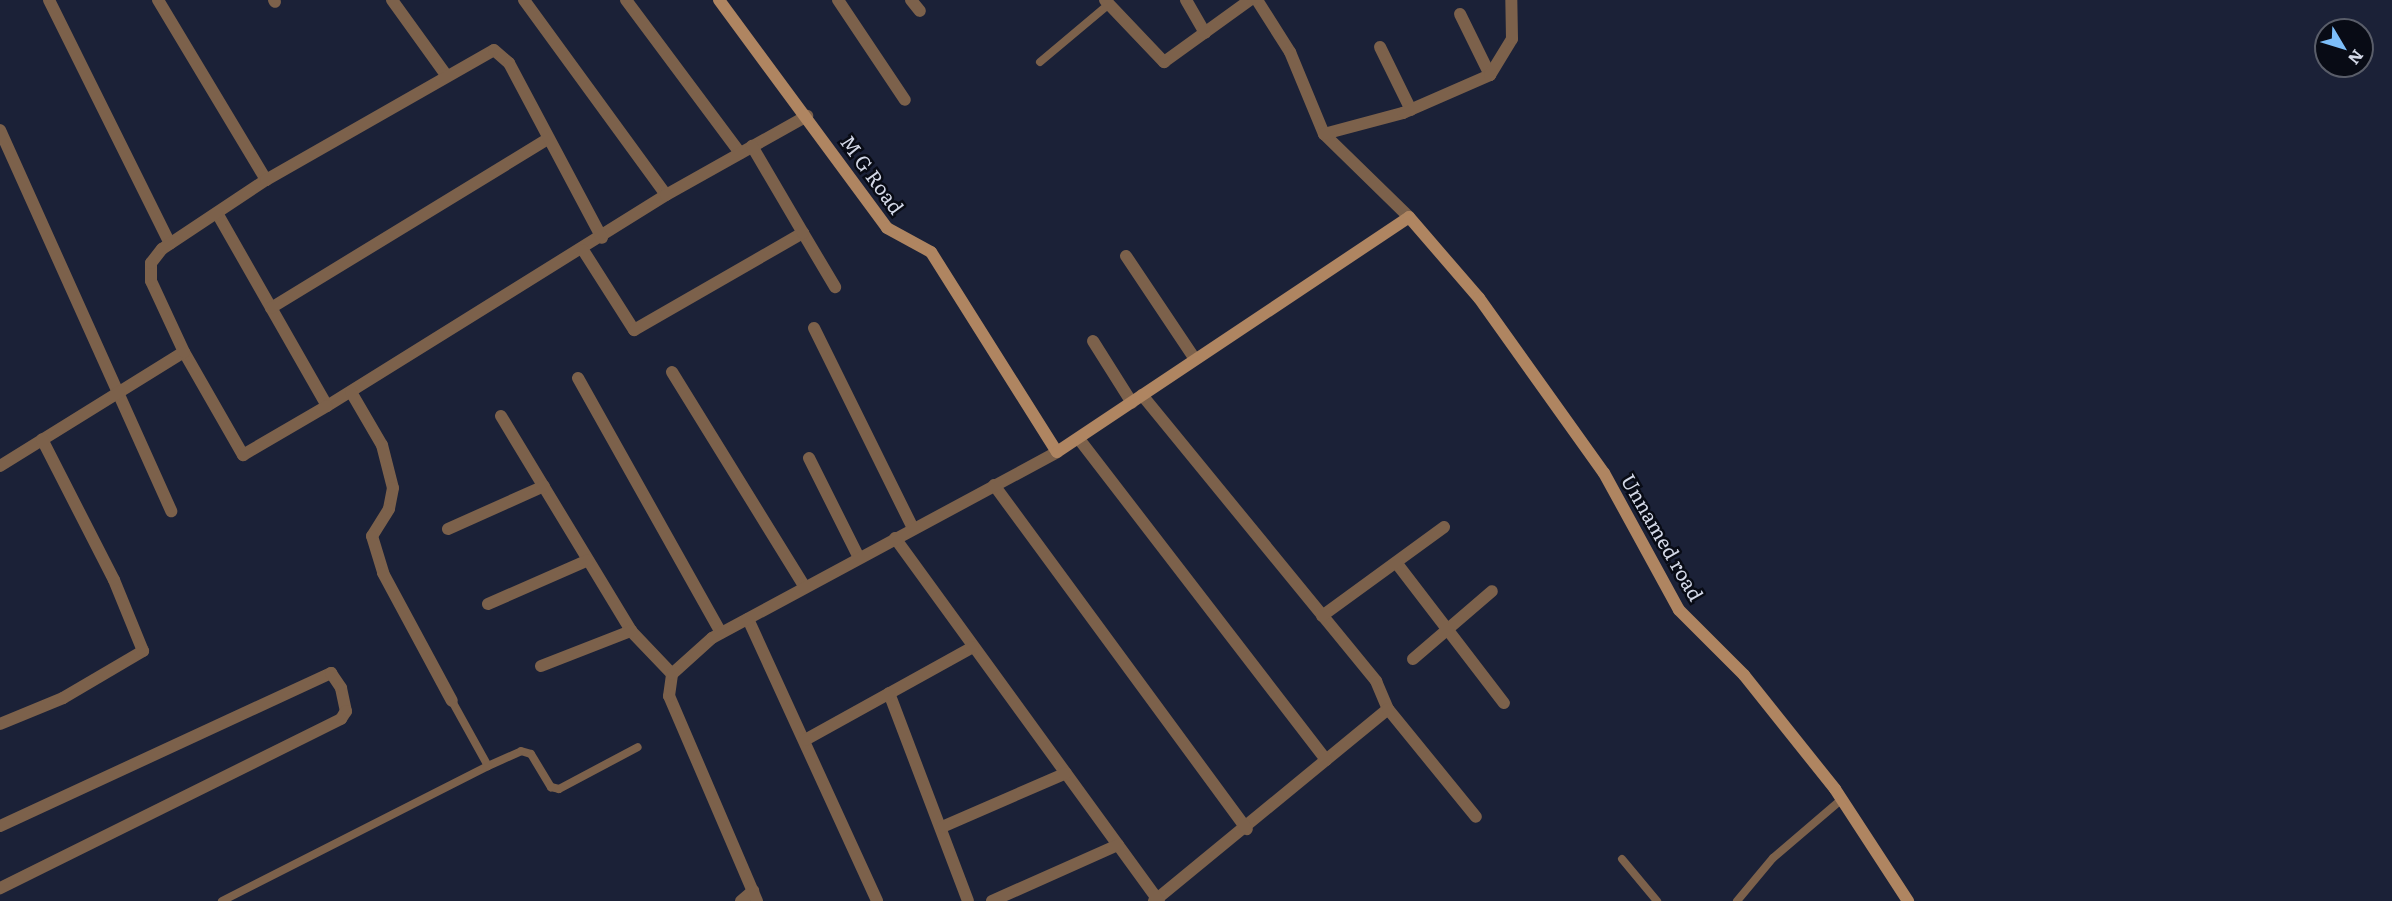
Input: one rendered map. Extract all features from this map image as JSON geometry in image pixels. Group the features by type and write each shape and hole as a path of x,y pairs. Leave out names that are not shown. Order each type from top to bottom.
{"street":[{"path":"49,0 170,244"},
{"path":"158,0 266,180"},
{"path":"392,0 446,75"},
{"path":"524,0 666,195"},
{"path":"626,0 740,153"},
{"name":"M G Road","path":"719,0 807,116 887,228 931,252 1057,452"},
{"path":"838,0 906,100"},
{"path":"911,0 920,11"},
{"path":"1186,0 1205,33"},
{"path":"1107,2 1164,62 1250,0"},
{"path":"741,901 755,896 669,696 672,674 721,633 1079,439 1409,217 1324,134 1290,52 1257,0"},
{"path":"1324,134 1411,110 1490,75 1512,39 1511,0"},
{"path":"1460,14 1490,75"},
{"path":"1380,47 1411,110"},
{"path":"602,238 546,140 500,50 446,75 266,180 170,244 151,263 151,281 184,352 243,455 351,392 583,250 602,238 666,195 807,116"},
{"path":"0,130 115,393 171,511"},
{"path":"271,308 546,140"},
{"path":"752,146 835,287"},
{"path":"217,213 327,406"},
{"name":"Unnamed road","path":"1409,217 1479,298 1604,473 1679,610 1744,675 1842,799 1908,901"},
{"path":"583,250 634,330 803,233"},
{"path":"1126,256 1195,359"},
{"path":"814,328 914,528"},
{"path":"1093,340 1137,399 1376,681 1388,709 1476,817"},
{"path":"0,466 184,352"},
{"path":"672,372 805,587"},
{"path":"578,378 721,633"},
{"path":"351,392 382,446 393,488 389,509 372,536 383,573 452,701"},
{"path":"501,416 631,631 672,674"},
{"path":"0,724 63,698 143,651 114,580 42,439"},
{"path":"1079,439 1326,760"},
{"path":"809,458 859,558"},
{"path":"448,529 544,486"},
{"path":"994,486 1247,829"},
{"path":"1322,616 1398,565 1444,527"},
{"path":"895,538 1157,900 1247,829 1388,709"},
{"path":"488,604 588,560"},
{"path":"1398,565 1504,703"},
{"path":"1413,659 1492,591"},
{"path":"748,619 877,901"},
{"path":"541,666 631,631"},
{"path":"805,740 974,646"},
{"path":"0,826 332,673 341,688 346,711 341,719 0,888"},
{"path":"889,693 942,827 968,901"},
{"path":"942,827 1066,773"},
{"path":"992,901 1118,845"}],"lane":[{"path":"1040,62 1107,2"},
{"path":"452,701 488,766"},
{"path":"222,901 521,751 531,754 551,787 559,789 638,747"},
{"path":"1737,901 1773,858 1842,799"},
{"path":"1622,859 1657,901"}]}
